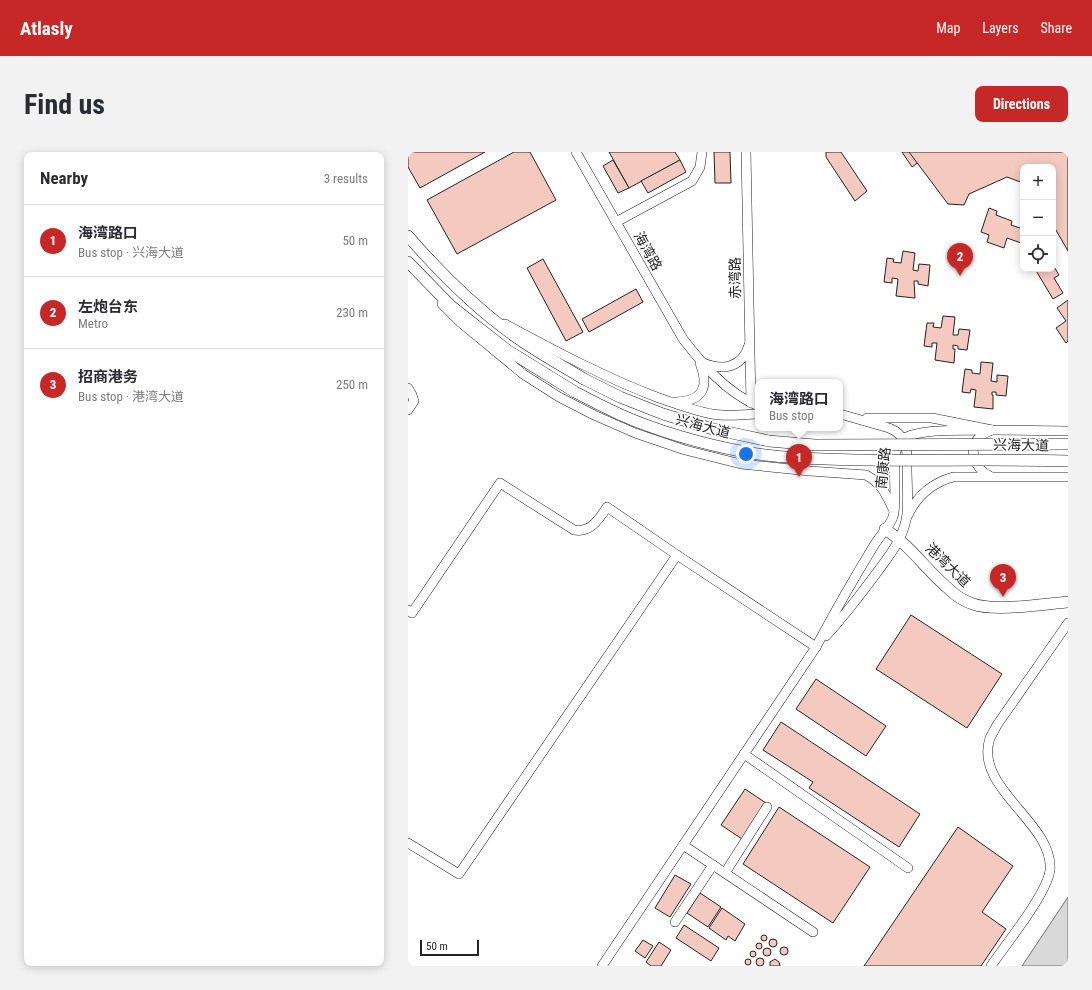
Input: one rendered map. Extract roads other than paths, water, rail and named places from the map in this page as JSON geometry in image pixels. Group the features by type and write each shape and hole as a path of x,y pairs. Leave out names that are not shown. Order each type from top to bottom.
{"main road":[{"name":"兴海大道","path":"408,236 432,264 462,293 516,337 584,379 620,397 663,414 714,429 769,441 815,445 1068,444"},
{"name":"兴海大道","path":"408,262 451,306 507,350 575,392 622,415 659,430 745,452 776,456 875,460 1068,461"},
{"name":"港湾大道","path":"885,529 900,539 949,590 961,599 974,605 1002,607 1068,602"}],"street":[{"name":"海湾路","path":"576,152 683,339 700,361 728,389 739,397 754,404"},
{"path":"616,222 692,181 700,167 702,152"},
{"name":"赤湾路","path":"746,152 751,380 754,404"},
{"name":"兴海大道","path":"408,262 443,305 486,344 523,374 559,397 594,415 635,433 678,447 742,464 866,475 881,486 894,510"},
{"name":"兴海大道","path":"488,315 570,359 637,390 695,410 713,414 755,414"},
{"path":"700,361 715,367 728,367 733,365 742,359 750,341"},
{"path":"671,402 691,401 701,392 705,381 700,361"},
{"path":"751,380 755,393"},
{"path":"408,388 414,401 408,410"},
{"name":"兴海大道","path":"843,415 856,418"},
{"name":"兴海大道","path":"843,418 932,418 992,430 1068,432"},
{"path":"856,418 896,430 904,439 922,432 992,430"},
{"path":"992,430 982,435 975,443 973,454 976,465 983,473 993,477"},
{"name":"南康路","path":"816,647 839,604 879,536 893,517 896,453 897,446 904,439"},
{"name":"南康路","path":"816,647 851,608 900,539 906,520 908,456 904,439"},
{"path":"906,520 911,509 918,500 934,485 943,480 962,476 1068,477"},
{"path":"408,610 412,613 500,483 574,530 583,530 592,526 596,523 607,507 816,647 602,966"},
{"path":"408,842 459,874 678,555"},
{"path":"991,966 1036,900 1048,878 1050,869 1046,847 1040,836 999,785 994,774 988,750 990,738 997,725 1068,623"},
{"path":"744,754 908,868"},
{"path":"725,873 767,807"},
{"path":"684,845 813,932"},
{"path":"675,922 713,865"}],"place":[{"name":"左炮台东","path":"960,276"},
{"name":"海湾路口","path":"799,477"},
{"name":"招商港务","path":"1003,597"}]}
